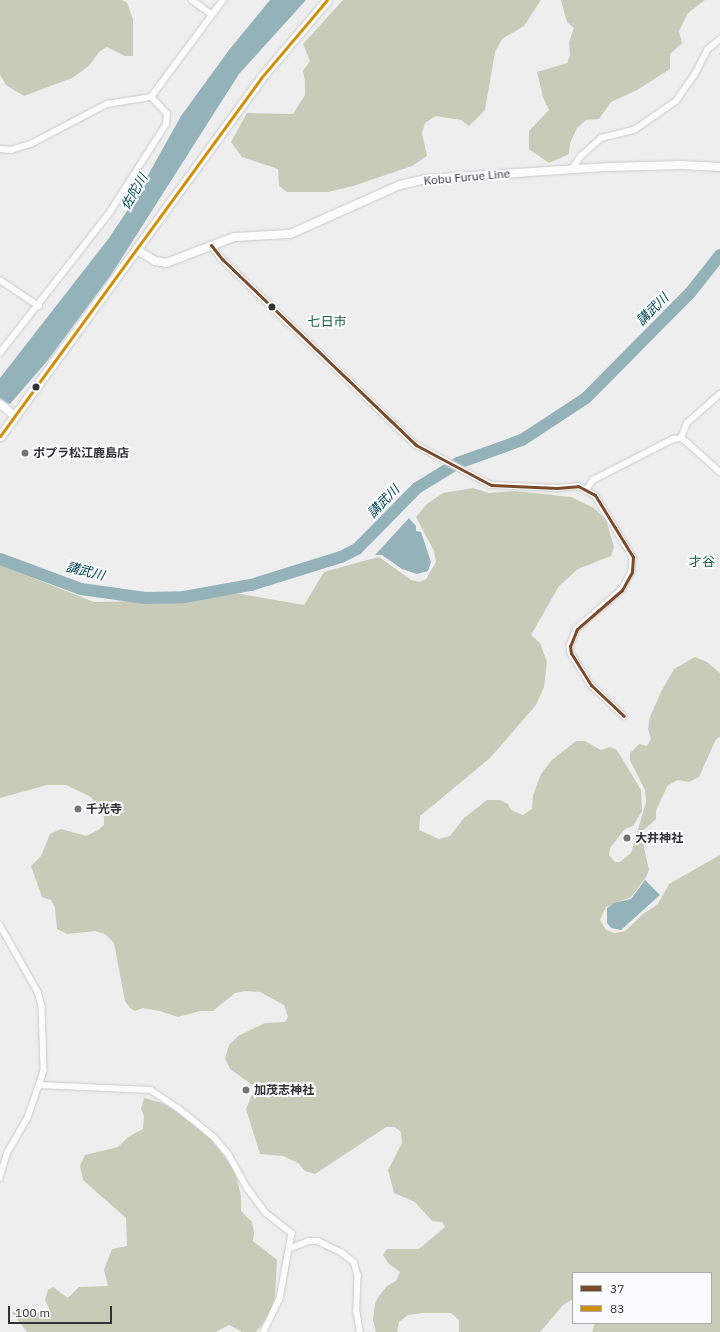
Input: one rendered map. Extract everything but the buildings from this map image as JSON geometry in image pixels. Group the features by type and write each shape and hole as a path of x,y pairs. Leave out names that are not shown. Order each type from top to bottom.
{"main road":[{"path":"0,436 261,78 327,0"},
{"name":"Kobu Furue Line","path":"137,250 155,261 166,263 234,237 290,234 400,186 426,179 572,169 681,165 720,167"},
{"path":"0,404 15,416"}],"street":[{"path":"192,0 211,14"},
{"path":"0,149 11,150 31,144 108,104 151,97 211,14 223,0"},
{"path":"572,169 580,157 601,138 634,130 676,101 695,74 707,50 720,39"},
{"path":"0,353 39,306 110,212 168,120 166,111 151,97"},
{"path":"211,245 222,259 407,439 459,470 491,485 557,488 578,486 587,489 603,506 633,557 632,572 622,590 577,629 570,646 571,653 591,685 624,716"},
{"path":"0,280 39,306"},
{"path":"681,438 687,423 720,394"},
{"path":"587,489 593,480 672,439 681,438 720,472"},
{"path":"0,925 38,992 42,1006 44,1071 22,1131 8,1152 0,1179"},
{"path":"39,1085 132,1087 151,1090 162,1096 214,1137 229,1155 248,1189 266,1213 292,1233 291,1248 280,1299 264,1332"},
{"path":"291,1248 309,1241 318,1241 342,1252 354,1262 358,1275 357,1312 360,1332"}],"green space":[{"path":"0,0 122,0 127,3 133,19 133,56 125,56 107,47 99,52 89,66 72,78 24,96 6,85 0,75"},
{"path":"343,0 541,0 524,26 502,39 495,52 485,110 469,126 461,120 436,116 425,123 422,133 427,156 412,166 353,186 328,192 287,192 279,186 278,169 242,157 231,142 247,113 293,114 305,95 303,71 310,61 303,44"},
{"path":"561,0 705,0 688,13 679,31 682,43 670,54 670,69 637,90 611,102 599,119 586,120 577,128 570,143 569,154 549,163 529,149 529,131 549,110 543,97 537,72 567,63 570,56 569,42 574,28 567,22"},
{"path":"473,488 489,493 514,491 571,497 594,508 606,520 614,547 611,556 578,569 559,586 531,635 540,643 547,662 544,687 536,705 490,758 420,816 419,830 439,839 450,836 464,818 487,800 500,800 508,804 511,810 523,815 532,809 533,795 541,774 552,760 576,741 585,741 601,750 610,747 617,750 641,790 642,811 633,826 625,829 610,848 609,855 615,862 620,862 631,853 646,802 645,790 630,760 630,753 639,744 647,746 651,739 648,729 650,717 661,692 674,669 695,657 707,662 720,673 720,737 716,739 699,777 689,782 678,780 668,785 656,810 656,819 644,830 642,838 649,870 646,877 631,897 606,907 600,920 606,930 615,933 625,931 643,914 658,904 669,884 720,855 720,1332 592,1332 595,1324 712,1324 712,1272 572,1272 572,1300 563,1305 540,1332 459,1332 459,1320 451,1313 423,1313 408,1315 399,1322 397,1332 376,1332 373,1320 375,1304 387,1286 396,1281 400,1272 389,1264 383,1255 387,1249 419,1249 445,1227 442,1222 432,1221 415,1202 394,1193 388,1170 402,1143 401,1132 395,1127 386,1127 315,1174 305,1171 298,1163 283,1156 260,1154 246,1109 255,1087 230,1069 225,1058 229,1045 238,1036 265,1023 285,1022 288,1017 284,1005 260,992 246,991 235,993 213,1011 200,1011 178,1017 160,1011 143,1008 135,1011 130,1008 125,1001 114,943 105,934 95,931 67,934 57,929 55,908 51,900 42,897 31,866 41,856 50,834 61,829 86,836 104,825 104,817 99,808 91,797 66,785 47,785 0,798 0,565 94,602 194,600 229,592 304,605 324,572 379,557 411,580 420,582 426,579 436,562 434,551 416,517 427,504 443,493"},
{"path":"144,1098 162,1103 189,1119 208,1135 235,1171 241,1196 241,1211 252,1222 254,1233 253,1241 277,1260 275,1298 268,1317 256,1332 242,1332 229,1325 216,1332 27,1332 12,1313 17,1308 33,1314 50,1310 45,1300 48,1290 53,1287 68,1298 79,1287 108,1286 104,1270 112,1249 127,1246 126,1218 83,1180 80,1166 85,1155 118,1147 128,1137 143,1129 144,1116 141,1109"}],"water":[{"path":"270,0 306,0 239,74 111,275 48,360 10,404 7,403 0,398 0,378 109,238 133,202 181,116 229,50"},
{"path":"409,518 416,526 416,531 421,532 431,562 428,571 417,574 402,569 382,555 375,555"},
{"path":"645,880 660,895 621,930 611,928 607,923 607,908 614,903 631,899"}],"waterway":[{"name":"講武川","path":"0,559 81,589 145,598 184,597 251,585 341,557 357,549 417,488 458,463 522,440 586,398 690,293 720,255"}],"transit line":[{"name":"83","path":"0,436 261,78 327,0"},
{"name":"37","path":"211,245 222,259 416,445 491,485 557,488 578,486 595,495 633,557 632,572 622,590 577,629 570,646 571,653 591,685 624,716"}],"place":[{"name":"ポプラ松江鹿島店","path":"25,453"},
{"name":"千光寺","path":"78,809"},
{"name":"大井神社","path":"627,838"},
{"name":"加茂志神社","path":"246,1090"}],"district":[{"name":"七日市","path":"327,322"},
{"name":"才谷","path":"702,562"}],"water label":[{"name":"佐陀川","path":"135,192"}]}
